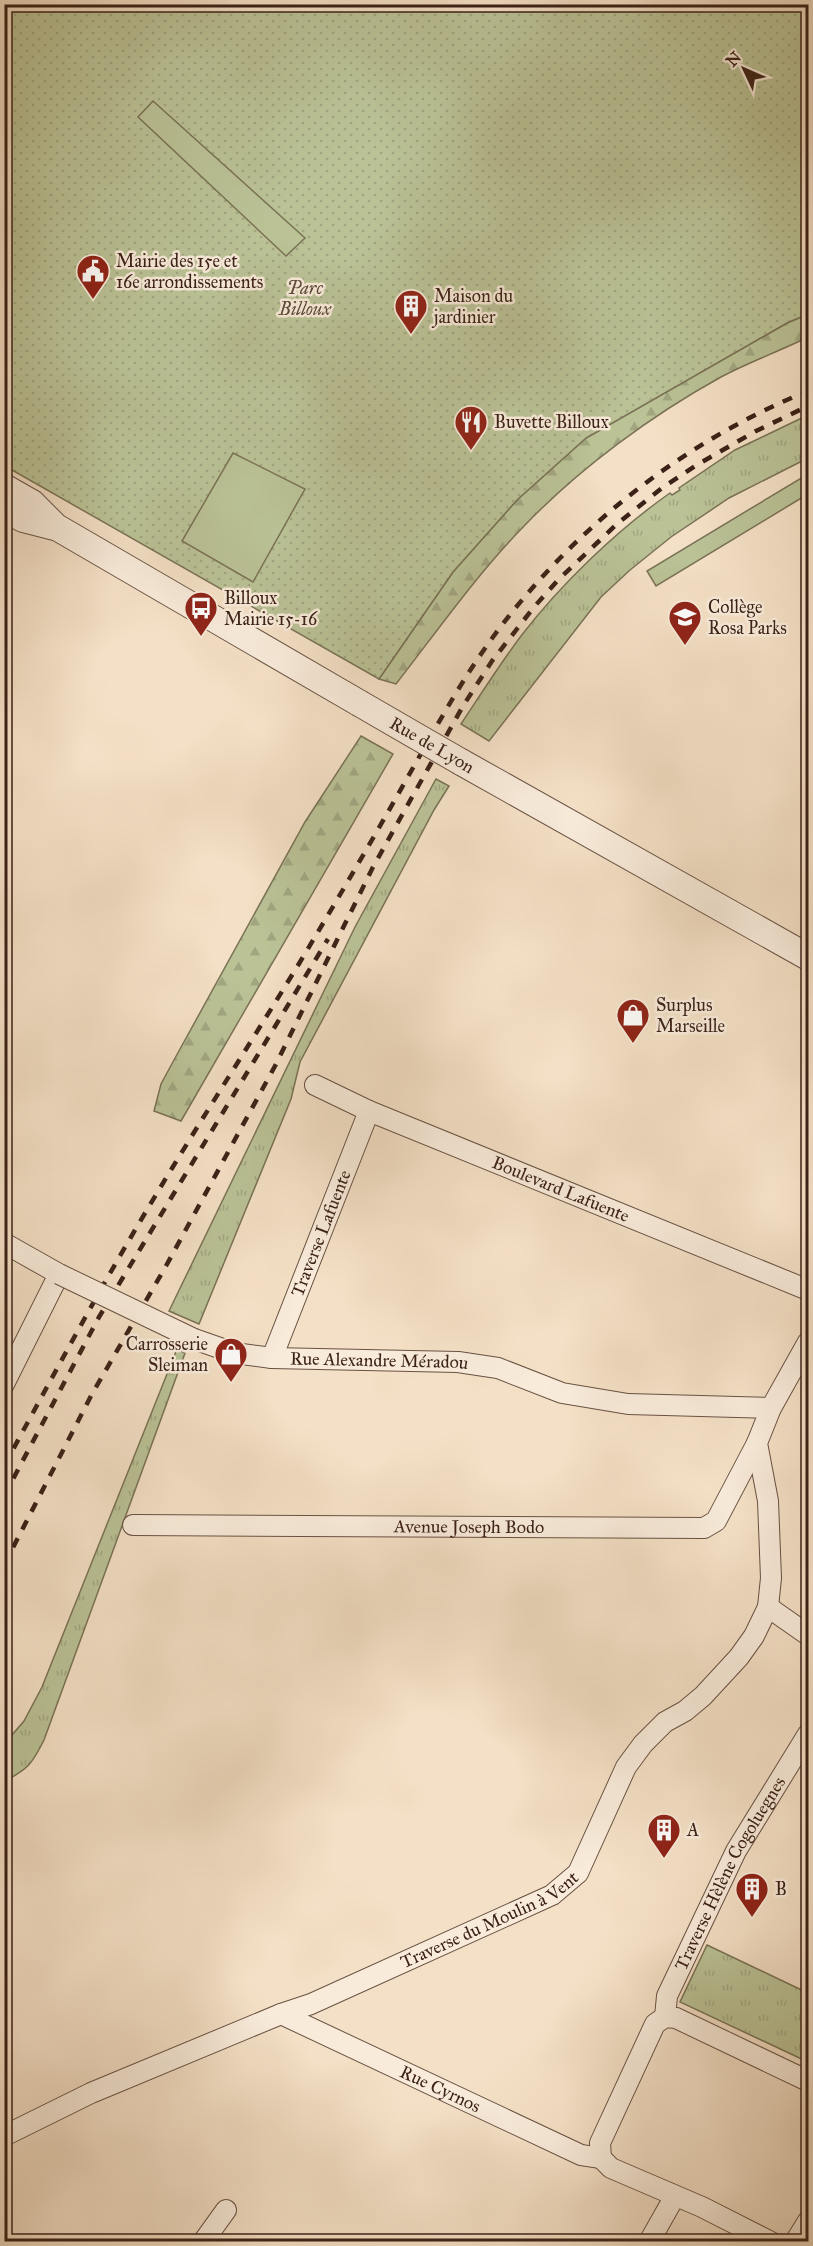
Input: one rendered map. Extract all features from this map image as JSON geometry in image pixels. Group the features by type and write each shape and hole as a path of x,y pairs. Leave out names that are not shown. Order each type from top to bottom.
{"street":[{"name":"Rue de Lyon","path":"4,487 32,503 57,528 461,762 808,957"},
{"name":"Rue de Lyon","path":"4,508 23,519 57,528"},
{"name":"Boulevard Lafuente","path":"315,1085 369,1111 808,1290"},
{"name":"Traverse Lafuente","path":"272,1358 369,1111"},
{"name":"Rue Alexandre Méradou","path":"4,1243 59,1274 194,1339 234,1353 272,1358 458,1362 498,1368 562,1394 628,1404 771,1408"},
{"path":"4,1384 59,1274"},
{"path":"758,1443 771,1408 808,1342"},
{"name":"Avenue Joseph Bodo","path":"133,1525 704,1528 716,1521 758,1443"},
{"name":"Traverse du Moulin à Vent","path":"4,2136 91,2093 281,2014 311,2004 552,1895 578,1873 626,1767 643,1744 665,1722 703,1696 739,1657 754,1636 768,1607 771,1578 768,1501 758,1443"},
{"path":"768,1607 808,1635"},
{"name":"Traverse Hèlène Cogoluegnes","path":"664,2017 667,1996 736,1851 808,1734"},
{"name":"Rue Cyrnos","path":"281,2014 581,2155 601,2158"},
{"path":"771,2241 611,2169 601,2158 600,2143 655,2024 664,2017 676,2019 808,2081"},
{"path":"649,2241 675,2196"},
{"path":"203,2241 226,2210"},
{"path":"795,2241 808,2221"}],"green space":[{"name":"Parc Billoux","path":"5,5 808,5 808,314 787,323 586,438 517,500 453,572 379,679 5,466"},
{"path":"153,101 305,238 286,256 138,117"},
{"path":"808,314 808,337 695,392 643,425 569,483 490,563 396,684 379,679 453,572 517,500 586,438 787,323"},
{"path":"808,415 808,458 729,498 671,537 630,570 601,597 489,741 461,724 537,616 571,578 610,541 670,493 672,495 680,490 679,488 735,450"},
{"path":"233,453 305,489 253,582 182,541"},
{"path":"808,474 808,494 656,586 647,571"},
{"path":"361,736 393,754 181,1121 154,1111 161,1084 305,822"},
{"path":"436,779 449,786 300,1062 291,1099 199,1324 169,1311 355,927"},
{"path":"177,1349 185,1353 44,1740 29,1765 5,1781 5,1743 24,1721 42,1687"},
{"path":"707,1945 808,1993 808,2062 680,2002"}],"railway":[{"path":"4,1466 151,1202 300,962 452,700 493,637 524,597 558,560 634,492 675,462 718,435 762,411 808,391"},
{"path":"4,1565 92,1394 166,1266 275,1066 373,867 463,706 492,661 558,580 618,523 662,488 695,466 756,431 808,406"},
{"path":"4,1496 99,1317 328,939"}],"place":[{"name":"Mairie des 15e et 16e arrondissements","path":"93,300"},
{"name":"Maison du jardinier","path":"411,335"},
{"name":"Buvette Billoux","path":"471,451"},
{"name":"Billoux Mairie 15-16","path":"201,637"},
{"name":"Collège Rosa Parks","path":"685,646"},
{"name":"Surplus Marseille","path":"633,1044"},
{"name":"Carrosserie Sleiman","path":"231,1383"},
{"name":"A","path":"664,1859"},
{"name":"B","path":"752,1918"}]}
